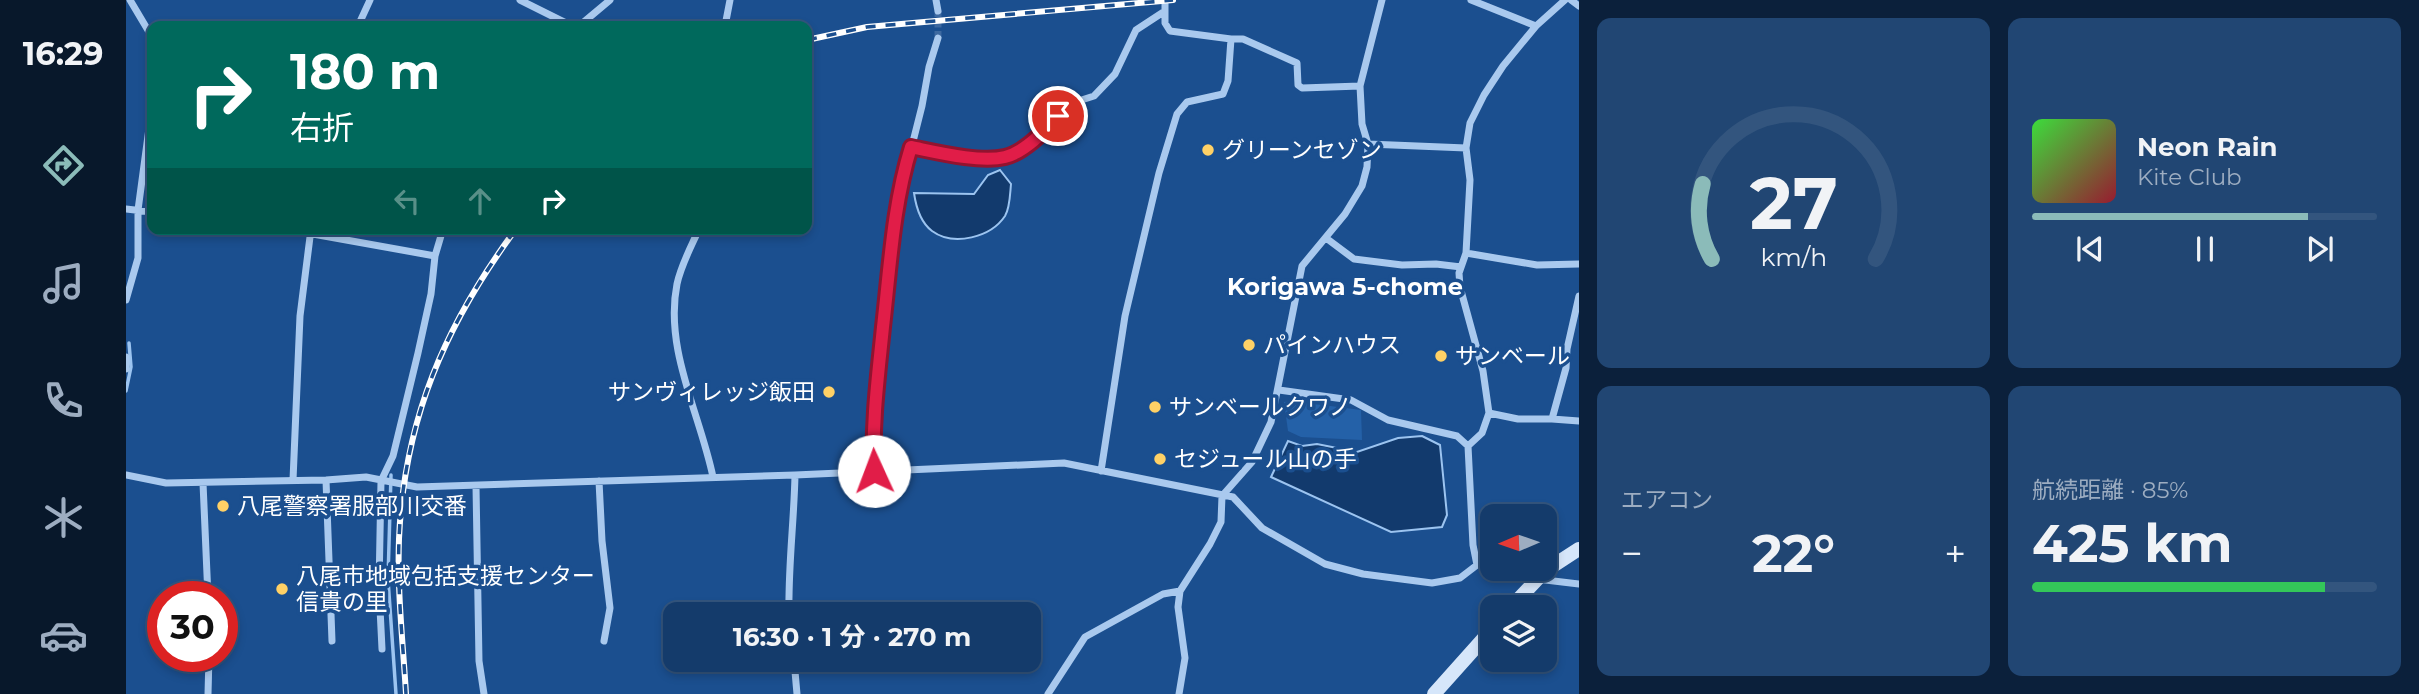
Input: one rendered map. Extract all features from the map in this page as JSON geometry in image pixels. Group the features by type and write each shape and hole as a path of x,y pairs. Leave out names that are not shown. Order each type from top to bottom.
{"main road":[{"path":"1558,564 1579,549"},
{"path":"1522,595 1535,581"},
{"path":"1434,694 1480,643"}],"street":[{"path":"130,0 147,29"},
{"path":"360,21 370,0"},
{"path":"520,0 562,21"},
{"path":"585,21 610,0"},
{"path":"726,21 730,0"},
{"path":"936,0 939,11"},
{"path":"1165,0 1165,23 1170,31 1243,39 1297,62 1298,85 1302,88 1360,86"},
{"path":"1179,694 1185,658 1178,607 1180,591 1221,522 1222,496 1252,462 1271,422 1302,266 1345,214 1362,186 1367,167 1368,144 1362,124 1360,86 1382,0"},
{"path":"1471,0 1536,26"},
{"path":"1468,446 1482,433 1489,413 1483,371 1460,287 1461,267 1466,253 1470,180 1466,148 1470,123 1483,95 1503,65 1536,26 1565,0"},
{"path":"1571,0 1579,6"},
{"path":"911,147 972,157 1004,157 1015,152 1046,129 1069,104 1094,96 1115,74 1136,30 1165,11"},
{"path":"874,471 874,395 891,253 900,193 938,38"},
{"path":"1101,471 1125,316 1159,173 1177,114 1187,102 1223,94 1228,81 1231,39"},
{"path":"126,300 138,258 138,210 147,143"},
{"path":"1368,144 1466,148"},
{"path":"126,209 147,211"},
{"path":"293,480 300,316 310,235"},
{"path":"326,235 435,256"},
{"path":"383,649 379,588 382,481 393,456 418,353 441,235"},
{"path":"696,235 679,277 675,320 677,351 706,443 713,477"},
{"path":"1326,238 1354,259 1461,267"},
{"path":"1466,253 1537,265 1579,264"},
{"path":"1552,419 1566,368 1567,349 1579,296"},
{"path":"126,357 126,369"},
{"path":"1279,390 1351,400 1388,420 1457,436 1468,446 1473,545 1477,565"},
{"path":"1489,413 1518,419 1579,421"},
{"path":"126,475 166,484 366,477 412,487 796,475 1064,463 1233,497 1262,528 1325,564 1363,574 1432,583 1460,578 1477,565"},
{"path":"789,602 788,571 794,528 796,475"},
{"path":"326,480 332,641"},
{"path":"599,481 602,541 610,608 604,641"},
{"path":"203,483 207,581"},
{"path":"476,486 479,662 484,694"},
{"path":"1554,581 1579,584"},
{"path":"1048,694 1085,637 1163,594 1180,591"},
{"path":"208,694 209,672"},
{"path":"795,672 797,694"}],"shaded area":[{"path":"1000,170 1011,184 1010,201 1005,216 991,229 961,239 941,236 924,223 917,209 914,193 974,194 988,175"},
{"path":"1284,402 1361,410 1362,440 1301,437 1288,431"},
{"path":"1422,436 1440,445 1447,515 1442,527 1391,532 1271,477 1288,441 1302,446 1317,444 1357,452 1398,438"}],"waterway":[{"path":"126,391 131,367 129,343"},
{"path":"391,475 388,579 396,694"}],"tunnel":[{"path":"938,11 938,38"}],"railway":[{"path":"812,39 867,27 1173,0"},
{"path":"406,694 399,539 409,453 419,413 449,338 468,301 512,235"}],"place":[{"name":"グリーンセゾン","path":"1208,150"},
{"name":"パインハウス","path":"1249,345"},
{"name":"サンベール","path":"1441,356"},
{"name":"サンヴィレッジ飯田","path":"829,392"},
{"name":"サンベールクワノ","path":"1155,407"},
{"name":"セジュール山の手","path":"1160,459"},
{"name":"八尾警察署服部川交番","path":"223,506"},
{"name":"八尾市地域包括支援センター 信貴の里","path":"282,589"}],"district":[{"name":"Korigawa 5-chome","path":"1345,287"}],"route":[{"path":"874,471 874,395 889,265 900,193 911,147 972,157 1004,157 1032,140 1058,116"}]}
